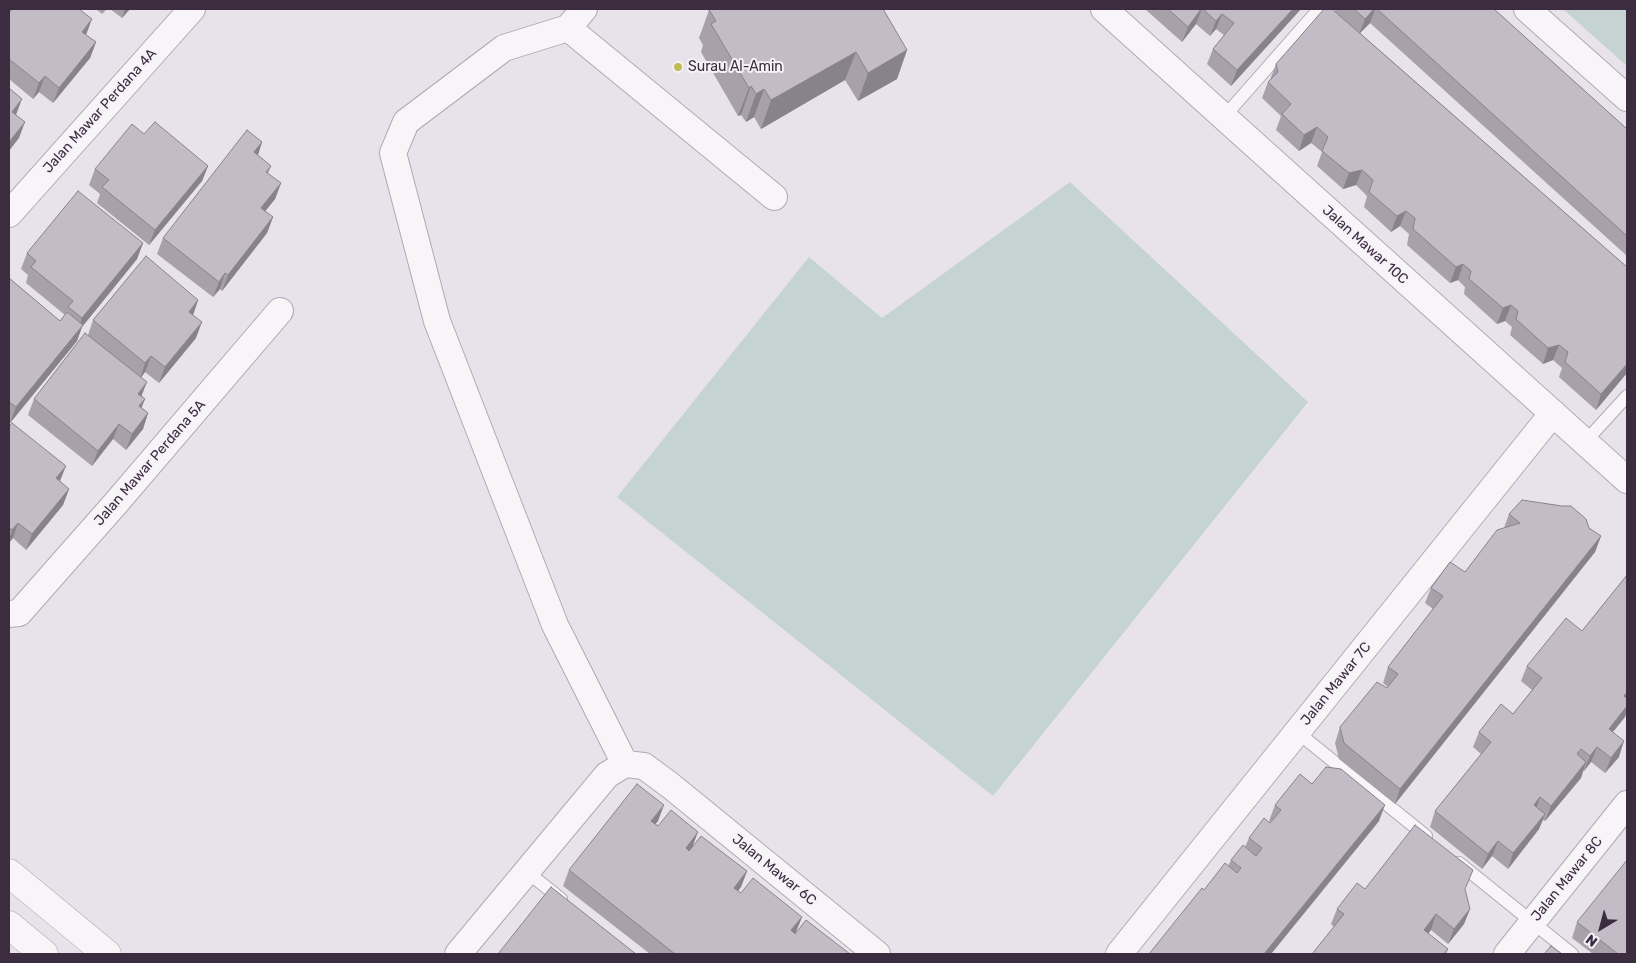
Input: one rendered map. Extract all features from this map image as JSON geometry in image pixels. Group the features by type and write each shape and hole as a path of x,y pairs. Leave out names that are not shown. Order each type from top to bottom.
{"street":[{"name":"Jalan Mawar Perdana 4A","path":"9,214 192,9"},
{"name":"Jalan Mawar 10C","path":"1104,9 1627,480"},
{"path":"1527,9 1627,98"},
{"path":"458,954 607,774 625,764 555,625 437,321 393,153 406,122 504,48 576,18 774,197"},
{"name":"Jalan Mawar Perdana 5A","path":"14,613 116,503 280,312"},
{"name":"Jalan Mawar 7C","path":"1119,954 1553,414"},
{"name":"Jalan Mawar 6C","path":"625,764 644,766 671,786 878,954"},
{"name":"Jalan Mawar 8C","path":"1507,954 1627,804"},
{"path":"9,873 107,954"},
{"path":"9,925 44,954"}],"lane":[{"path":"1224,117 1319,9"},
{"path":"1585,442 1627,396"},
{"path":"1297,732 1434,843"},
{"path":"1449,855 1572,954"},
{"path":"526,871 570,907"}],"shaded area":[{"path":"1563,9 1627,9 1627,66"},
{"path":"1070,182 1308,402 993,796 617,497 809,257 882,318"}],"building":[{"path":"12,9 79,9 92,19 82,32 96,42 59,88 45,76 39,83 9,59 9,13"},
{"name":"Surau Al-Amin","path":"883,9 907,50 868,73 856,52 771,100 764,89 756,94 751,86 749,88 711,24 716,21 709,10"},
{"path":"1168,9 1201,9 1188,27"},
{"path":"1203,9 1293,9 1237,70 1213,49 1234,23 1222,14 1216,21"},
{"path":"1324,9 1332,9 1627,267 1627,364 1601,394 1565,362 1568,352 1559,345 1548,348 1516,319 1518,311 1511,305 1503,308 1469,279 1471,271 1463,264 1456,267 1413,229 1415,218 1406,211 1397,216 1369,192 1373,180 1362,170 1349,173 1322,151 1328,137 1317,127 1304,135 1282,114 1291,104 1268,82 1278,72 1276,64"},
{"path":"1354,9 1374,9 1365,19"},
{"path":"1377,9 1494,9 1627,129 1627,236"},
{"path":"9,88 22,99 12,112 25,122 9,142"},
{"path":"155,122 208,166 155,230 102,187 109,180 95,169 132,124 144,134"},
{"path":"247,130 262,142 254,152 271,166 266,172 281,183 261,208 273,217 228,275 225,273 219,282 163,238"},
{"path":"78,191 143,243 82,318 68,307 73,301 31,267 36,261 27,253"},
{"path":"146,256 198,300 189,312 202,322 165,367 151,356 145,363 93,320"},
{"path":"9,278 60,321 67,312 83,325 16,407 9,402"},
{"path":"85,333 147,382 138,394 145,399 139,406 148,413 132,434 119,424 98,451 34,399"},
{"path":"12,423 66,466 56,478 69,489 32,534 18,523 12,530 9,527 9,427"},
{"path":"1522,500 1571,506 1586,519 1589,528 1601,536 1400,789 1344,743 1340,727 1377,682 1387,688 1398,674 1388,667 1443,596 1431,588 1450,562 1465,572 1497,530 1520,523 1509,514"},
{"path":"1627,575 1627,692 1624,696 1627,699 1627,706 1609,729 1624,741 1611,758 1597,747 1590,756 1581,749 1577,754 1586,762 1551,806 1540,797 1534,805 1545,814 1513,853 1498,841 1488,854 1435,811 1491,742 1479,732 1501,704 1513,714 1542,678 1527,666 1566,618 1582,631"},
{"path":"1326,767 1341,769 1385,805 1264,954 1149,954 1202,888 1204,890 1225,863 1237,873 1241,868 1231,860 1243,845 1256,856 1262,848 1249,838 1264,818 1270,823 1281,810 1275,805 1300,774 1312,784"},
{"path":"637,784 664,805 651,821 658,826 671,810 698,832 686,848 689,851 701,836 747,871 734,888 741,893 753,878 802,917 791,930 795,934 806,920 850,954 675,954 569,870"},
{"path":"1415,825 1473,870 1465,889 1470,909 1454,929 1436,914 1424,930 1448,949 1444,954 1312,954 1344,914 1337,909 1357,883 1365,889"},
{"path":"1627,860 1627,954 1618,954 1577,922"},
{"path":"551,887 636,954 498,954"},
{"path":"1551,946 1562,954 1544,954"}],"place":[{"name":"Surau Al-Amin","path":"678,67"}]}
